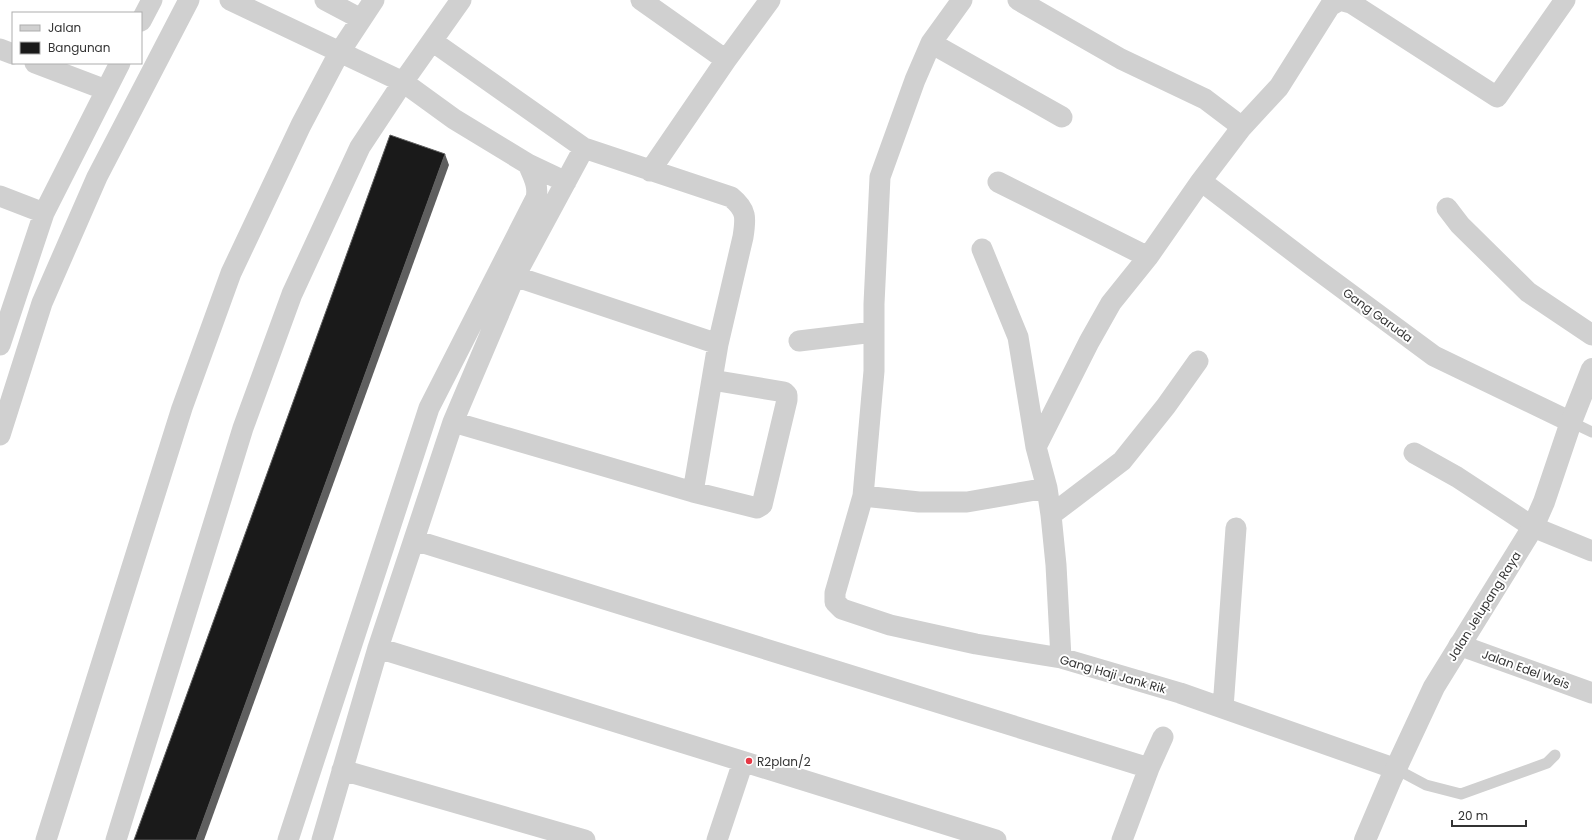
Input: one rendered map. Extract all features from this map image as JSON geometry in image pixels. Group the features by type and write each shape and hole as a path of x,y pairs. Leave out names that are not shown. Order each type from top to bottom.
{"street":[{"path":"142,19 152,0"},
{"path":"0,435 8,382 42,303 97,177 188,0"},
{"path":"230,0 339,53 395,78 454,119 528,164 566,182"},
{"path":"325,0 361,18"},
{"path":"46,840 182,408 228,281 302,125 339,53 374,0"},
{"path":"116,840 243,428 292,294 360,147 395,78 432,41 461,0"},
{"path":"641,0 726,60"},
{"path":"650,171 726,60 770,0"},
{"path":"962,0 932,43 915,80 880,177 874,304 874,371 863,496 919,502 968,502 1047,488"},
{"path":"1018,0 1121,59 1205,100 1242,127"},
{"path":"1036,447 1089,342 1111,303 1148,257 1201,180 1242,127 1279,87 1330,6 1340,0 1351,3 1497,97 1565,0"},
{"path":"432,41 584,148 731,197 744,210 745,219 743,237 718,344 693,492"},
{"path":"932,43 1062,117"},
{"path":"0,49 12,54"},
{"path":"38,64 106,90"},
{"path":"0,345 4,320 44,212 119,64"},
{"path":"288,840 429,408 507,273 537,216 566,182 584,148"},
{"path":"528,164 536,182 538,191 536,198 537,216"},
{"name":"Gang Garuda","path":"1201,180 1318,270 1434,356 1571,422"},
{"path":"998,182 1148,257"},
{"path":"0,196 44,212"},
{"path":"1447,208 1460,225 1528,292 1592,334"},
{"path":"982,249 1018,337 1036,447 1047,488 1051,515 1056,565 1061,658"},
{"path":"507,273 718,344"},
{"path":"322,840 378,648 453,422 507,273"},
{"path":"799,341 874,332"},
{"path":"1051,515 1122,460 1166,406 1198,361"},
{"name":"Jalan Jelupang Raya","path":"1365,840 1434,687 1533,527 1544,502 1571,422 1592,368"},
{"path":"453,422 693,492 757,508 762,505 787,395 784,392 712,380"},
{"path":"1414,453 1457,477 1533,527 1592,551"},
{"name":"Gang Haji Jank Rik","path":"863,496 835,593 835,602 842,609 890,625 976,644 1061,658 1180,692 1396,769"},
{"path":"1223,708 1236,528"},
{"path":"414,540 1149,768"},
{"path":"367,597 393,605"},
{"name":"Jalan Edel Weis","path":"1459,645 1592,693"},
{"path":"378,648 996,840"},
{"path":"1122,840 1149,768 1163,737"},
{"path":"717,840 743,762"},
{"path":"342,770 585,840"}],"lane":[{"path":"1571,422 1592,432"},
{"path":"1396,769 1426,785 1461,794 1547,763 1555,755"}],"building":[{"path":"390,135 445,154 196,840 134,840"}],"place":[{"name":"R2plan/2","path":"749,761"}]}
